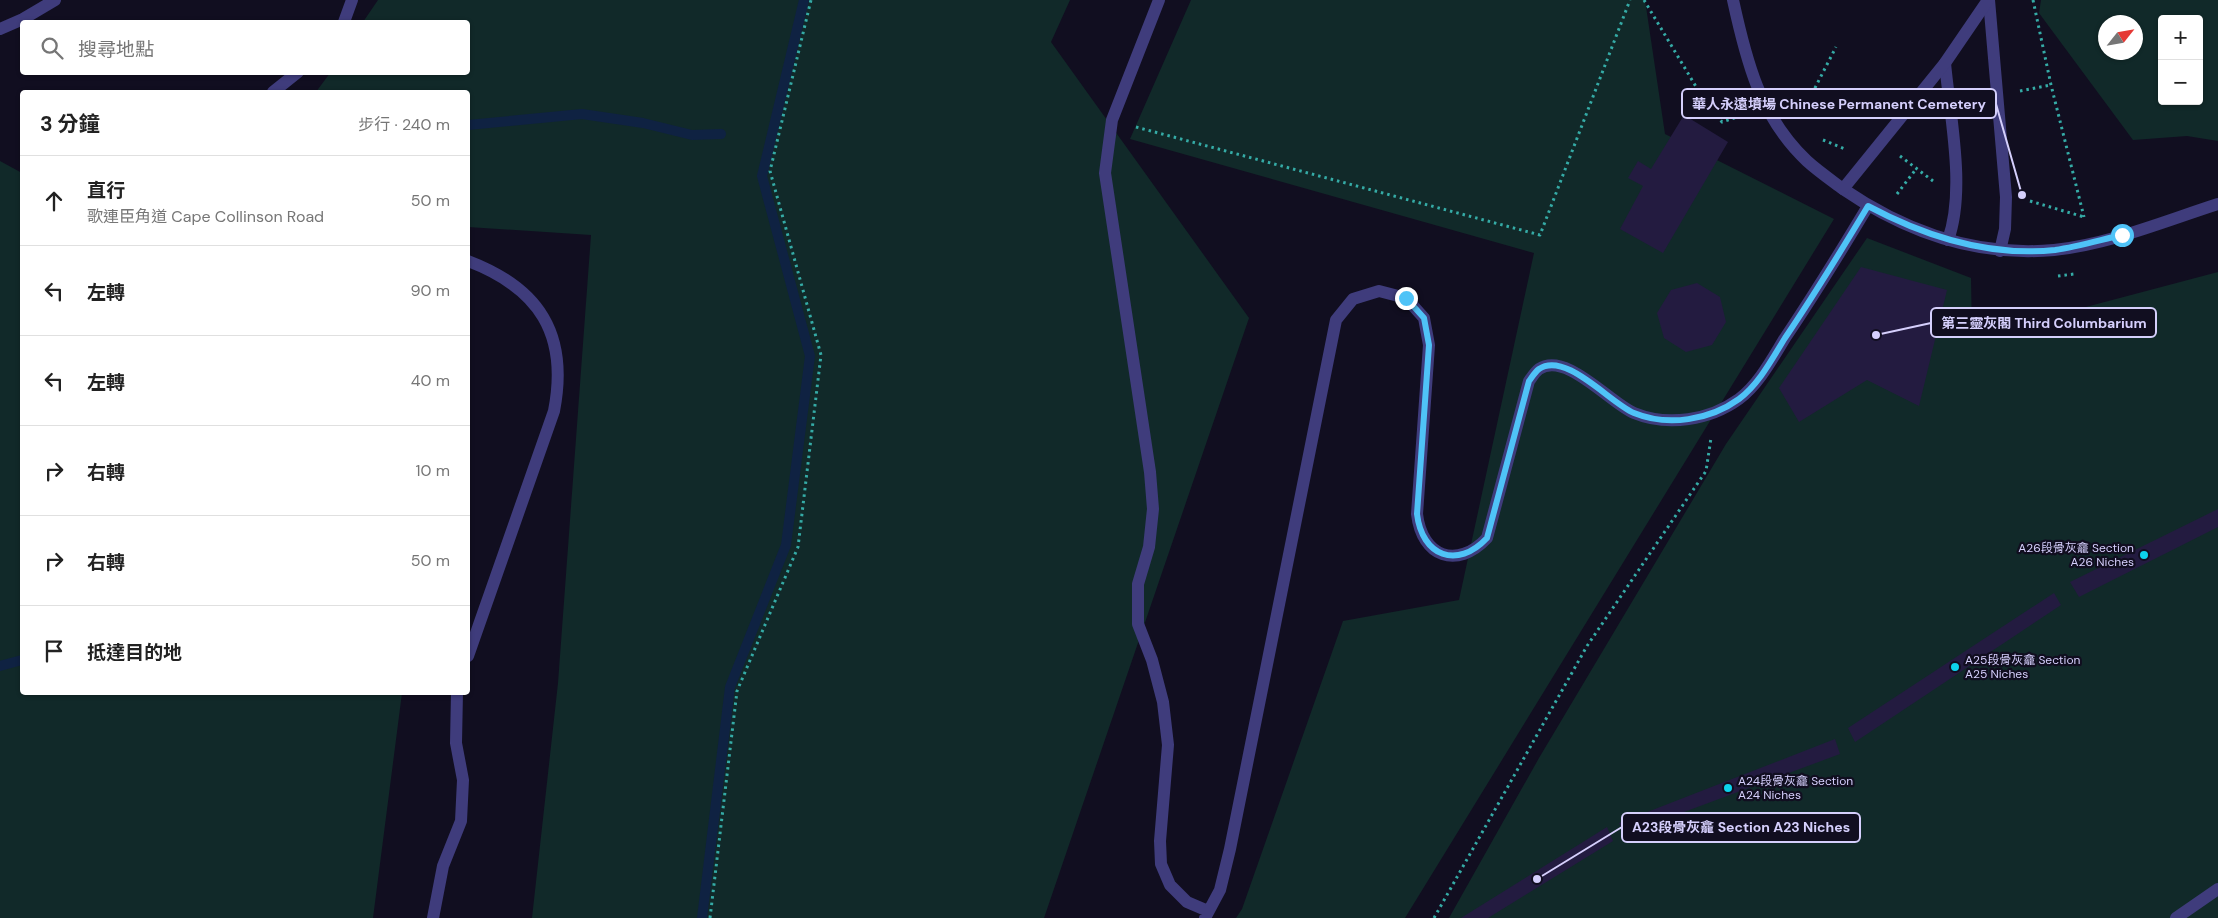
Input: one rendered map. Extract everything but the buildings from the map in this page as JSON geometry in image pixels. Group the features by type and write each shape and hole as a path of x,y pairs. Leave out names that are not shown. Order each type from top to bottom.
{"street":[{"path":"21,20 55,0"},
{"path":"345,20 352,0"},
{"path":"1159,0 1112,120 1105,173 1150,472 1153,509 1149,547 1138,584 1138,624 1152,660 1163,702 1168,745 1160,841 1161,864 1170,885 1187,902 1207,915 1220,890 1230,849 1336,320 1353,299 1379,291 1406,298 1424,318 1429,345 1417,514 1419,530 1428,545 1442,554 1459,556 1476,550 1487,538 1529,381 1538,369 1552,365 1567,368 1634,412 1661,420 1689,420 1716,412 1740,398 1760,378 1846,244 1868,206"},
{"path":"1733,0 1757,90 1766,108 1789,140 1808,161 1843,189 1868,206 1916,229 1948,240 2000,251 2055,250 2086,244 2218,204"},
{"path":"1843,189 1945,64 1988,0"},
{"path":"1988,0 2006,197 2005,229 2000,251"},
{"path":"0,29 20,20"},
{"path":"1945,64 1957,192 1954,223 1948,240"},
{"path":"276,90 294,75"},
{"path":"470,262 511,281 531,299 550,331 556,351 558,372 554,411 470,650"},
{"path":"433,918 443,866 461,821 463,780 456,743 457,695"},
{"path":"2176,918 2218,889"}],"path":[{"path":"710,918 737,691 798,547 821,355 770,171 811,0"},
{"path":"1112,120 1540,235 1630,0"},
{"path":"1644,0 1701,94 1722,122 1743,115"},
{"path":"2033,0 2051,85 2084,217"},
{"path":"1789,140 1836,47"},
{"path":"2021,100 2020,91 2051,85"},
{"path":"2031,192 2032,202"},
{"path":"1434,918 1586,646 1706,471 1716,412"}],"green space":[{"path":"378,0 1070,0 1051,42 1249,318 1044,918 532,918 558,683 591,235 470,227 470,90 317,90 329,75 470,75 470,20 364,20"},
{"path":"1191,0 1645,0 1665,134 1834,219 1405,918 1236,918 1242,909 1343,621 1459,600 1534,253 1130,139"},
{"path":"2041,0 2218,0 2218,141 2187,136 2133,140 2039,13"},
{"path":"0,161 20,172 20,695 402,695 373,918 0,918"},
{"path":"1867,238 1971,278 1972,337 2218,272 2218,918 1449,918 1539,758 1726,444"}],"waterway":[{"path":"702,918 730,687 786,545 810,356 762,176 804,0"},
{"path":"470,125 582,114 643,123 692,135 721,134"},
{"path":"0,666 20,661"}],"place":[{"name":"華人永遠墳場 Chinese Permanent Cemetery","path":"2022,195"},
{"name":"第三靈灰閣 Third Columbarium","path":"1876,335"},
{"name":"A26段骨灰龕 Section A26 Niches","path":"2144,555"},
{"name":"A25段骨灰龕 Section A25 Niches","path":"1955,667"},
{"name":"A24段骨灰龕 Section A24 Niches","path":"1728,788"},
{"name":"A23段骨灰龕 Section A23 Niches","path":"1537,879"}],"route":[{"path":"1406,298 1424,318 1429,345 1417,514 1419,530 1428,545 1442,554 1459,556 1476,550 1487,538 1529,381 1538,369 1552,365 1567,368 1634,412 1661,420 1689,420 1716,412 1740,398 1760,378 1846,244 1868,206 1916,229 1948,240 2000,251 2055,250 2122,235"}]}
